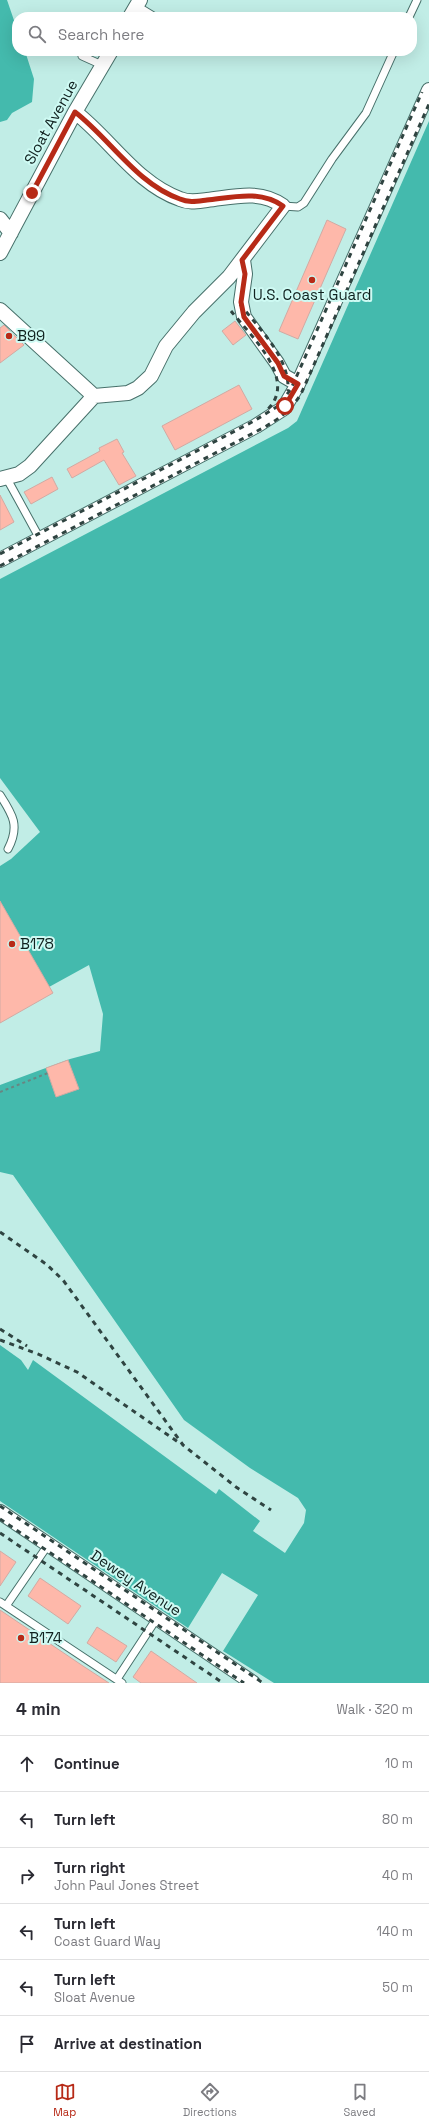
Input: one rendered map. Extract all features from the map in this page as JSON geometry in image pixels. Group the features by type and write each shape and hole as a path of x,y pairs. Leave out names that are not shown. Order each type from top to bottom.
{"street":[{"name":"Sloat Avenue","path":"0,253 75,112 108,56"},
{"path":"0,560 256,426 284,408 298,384 429,90"},
{"path":"3,478 19,474 30,466 94,396 128,393 138,388 151,376 166,346 242,260 283,206 274,199 262,196 247,195 195,202 180,200 168,194 141,174 91,125 75,112"},
{"path":"0,219 10,233"},
{"path":"242,260 245,274 241,302 244,317 278,363 284,376 298,384"},
{"path":"0,310 94,396"},
{"name":"Dewey Avenue","path":"0,1512 253,1683"},
{"path":"230,1667 246,1683"}],"lane":[{"path":"411,12 417,0"},
{"path":"82,56 102,65"},
{"path":"283,206 298,207 304,203 332,159 366,113 392,56"},
{"path":"3,478 40,539"},
{"path":"0,795 13,816 15,827 8,849"},
{"path":"48,1545 3,1604 119,1681 157,1618"}],"path":[{"path":"0,1092 48,1073"}],"water":[{"path":"0,0 7,0 12,14 12,56 27,56 34,79 32,102 12,113 7,120 0,122"},
{"path":"429,121 429,1683 274,1683 223,1651 258,1595 222,1573 188,1628 0,1501 0,1345 21,1360 28,1370 33,1360 216,1494 219,1489 260,1521 253,1531 285,1553 304,1523 306,1510 298,1498 250,1468 184,1420 13,1175 0,1172 0,1085 70,1059 100,1051 103,1014 89,965 49,987 0,901 0,866 11,859 40,832 0,778 0,579 288,428 297,421"}],"building":[{"name":"U.S. Coast Guard","path":"327,220 346,229 298,339 279,331"},
{"path":"235,321 246,335 233,345 222,331"},
{"name":"B99","path":"4,325 24,345 0,363 0,328"},
{"path":"239,385 252,409 175,450 162,426"},
{"path":"117,439 124,452 122,453 136,476 119,485 104,460 72,478 67,469 100,451 99,448"},
{"path":"52,477 58,489 31,504 24,492"},
{"path":"0,495 14,522 0,530"},
{"name":"B178","path":"0,901 53,993 0,1023"},
{"path":"68,1060 79,1089 56,1097 46,1068"},
{"path":"0,1551 16,1562 0,1586"},
{"path":"40,1578 81,1606 68,1624 28,1596"},
{"name":"B174","path":"0,1610 83,1666 109,1683 0,1683"},
{"path":"97,1627 127,1646 116,1662 87,1643"},
{"path":"151,1651 197,1683 141,1683 133,1677"}],"railway":[{"path":"0,554 254,421 278,406 291,389 422,92"},
{"path":"0,566 263,428 279,418 293,405 301,394 429,104"},
{"path":"240,304 279,355 284,367 288,391"},
{"path":"231,311 259,345 268,358 274,371 278,384 276,397 268,409"},
{"path":"0,1232 46,1264 63,1280 183,1445 236,1487 271,1510"},
{"path":"0,1329 27,1346"},
{"path":"0,1340 38,1354 77,1372 181,1444"},
{"path":"0,1506 263,1683"},
{"path":"0,1519 244,1683"},
{"path":"0,1533 223,1683"}],"place":[{"name":"U.S. Coast Guard","path":"312,280"},
{"name":"B99","path":"9,336"},
{"name":"B178","path":"12,944"},
{"name":"B174","path":"21,1638"}],"route":[{"path":"32,193 75,112 91,125 141,174 168,194 180,200 195,202 247,195 262,196 274,199 283,206 242,260 245,282 241,310 244,317 278,363 284,376 298,384 294,394 285,406"}]}
